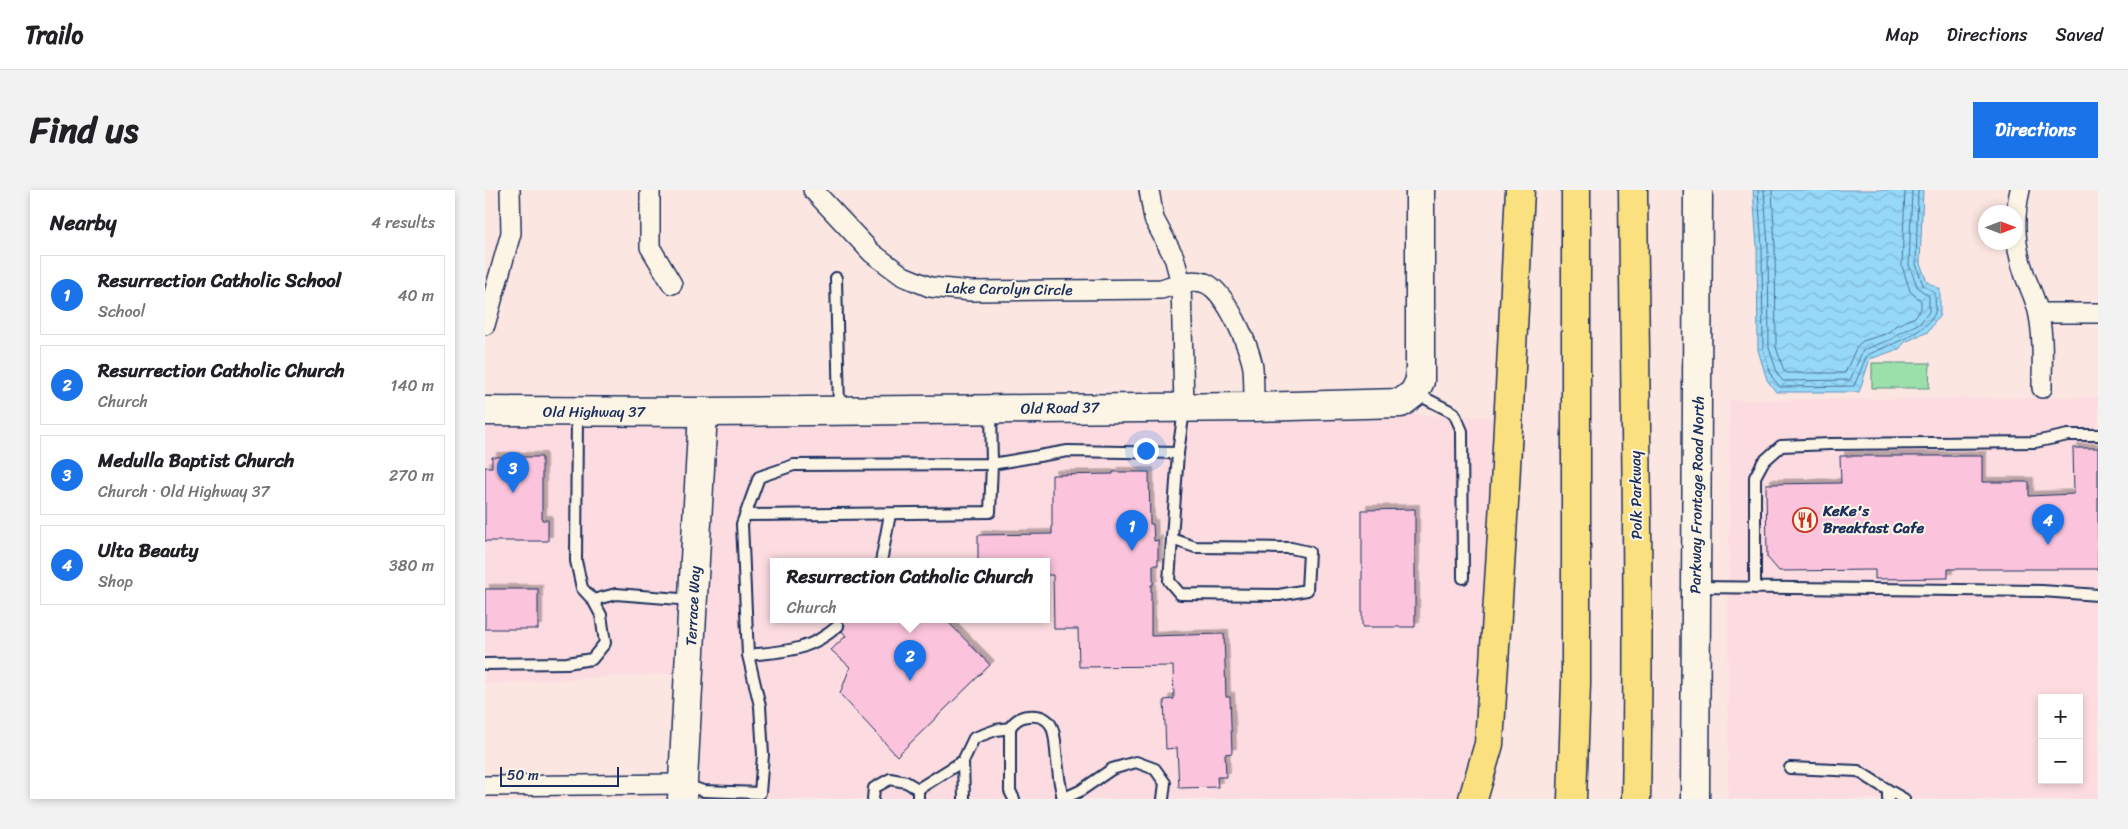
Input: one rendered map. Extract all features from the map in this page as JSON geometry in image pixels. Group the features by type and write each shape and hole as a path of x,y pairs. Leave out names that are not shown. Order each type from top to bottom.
{"highway":[{"path":"1473,799 1489,744 1505,486 1520,190"},
{"path":"1572,799 1576,683 1576,190"},
{"name":"Polk Parkway","path":"1633,190 1635,483 1639,651 1636,799"}],"street":[{"path":"485,325 511,233 510,190"},
{"path":"650,190 650,247 672,284"},
{"name":"Lake Carolyn Circle","path":"813,190 872,253 903,276 930,287 971,291 1161,289 1181,283 1195,282 1207,284 1226,304 1244,337 1253,367 1254,407"},
{"path":"1149,190 1154,219 1174,257 1181,283 1184,406"},
{"path":"1414,393 1420,381 1420,190"},
{"name":"Parkway Frontage Road North","path":"1695,799 1698,190"},
{"path":"2020,190 2015,228 2018,252 2039,313 2043,336 2042,388"},
{"path":"2039,313 2098,313"},
{"name":"Old Road 37","path":"703,412 1389,404 1401,403 1414,393"},
{"name":"Old Highway 37","path":"485,411 703,412"},
{"name":"Terrace Way","path":"683,792 703,412"},
{"path":"485,786 683,792"}],"lane":[{"path":"836,278 839,411"},
{"path":"1414,393 1454,413 1462,431 1463,578"},
{"path":"1173,540 1195,547 1291,548 1309,552 1307,590 1279,596 1180,594 1169,581 1178,453 1184,406"},
{"path":"746,515 990,512 992,464 991,409"},
{"path":"485,664 567,663 592,659 605,643 601,615 593,600 582,588 576,561 577,412"},
{"path":"1755,588 1755,477 1763,462 1781,446 2035,442 2061,436 2098,435"},
{"path":"683,792 703,791 760,796 763,755 759,706 748,656 742,524 759,477 794,465 992,464 1068,451 1178,453"},
{"path":"882,558 890,514"},
{"path":"1695,587 2042,591 2098,595"},
{"path":"593,600 617,594 693,600"},
{"path":"748,656 798,650 822,640 838,626"},
{"path":"1014,799 1010,791 1010,728 1012,723 1024,716 1039,715 1048,721 1055,734 1062,799 1079,791 1112,769 1136,762 1155,769 1165,783 1163,799"},
{"path":"873,799 874,788 891,778 906,782 918,794 963,761 975,738 996,730 1010,728"},
{"path":"963,761 964,799"},
{"path":"1790,768 1858,772 1888,794 1904,799"}],"shaded area":[{"path":"2098,397 2098,799 1728,799 1729,400"},
{"path":"1354,413 1492,417 1481,695 1468,768 1457,799 692,799 712,420"},
{"path":"485,419 693,420 680,673 485,684"}],"green space":[{"path":"1872,363 1930,363 1929,388 1872,388"}],"water":[{"path":"1753,190 1923,190 1920,263 1927,282 1940,289 1940,315 1928,332 1905,342 1899,349 1870,359 1859,392 1776,392 1767,380 1758,350 1757,247"}],"building":[{"path":"2073,448 2098,448 2098,569 1948,569 1948,578 1875,579 1875,570 1779,571 1767,557 1766,484 1841,483 1840,456 1982,456 1982,482 2029,482 2029,496 2074,494"},
{"path":"492,457 542,457 542,520 548,520 548,541 485,541 485,467 492,467"},
{"path":"1113,472 1149,472 1150,524 1153,524 1154,541 1158,540 1158,565 1153,565 1153,585 1151,585 1151,636 1224,634 1226,697 1230,697 1232,753 1225,754 1226,777 1217,777 1218,787 1179,788 1177,748 1166,749 1164,700 1174,699 1173,666 1079,667 1078,629 1054,629 1053,575 1050,575 1050,558 978,558 978,535 1052,534 1052,475 1113,474"},
{"path":"1415,509 1415,627 1362,627 1362,510"},
{"path":"485,589 538,589 538,629 485,629"},
{"path":"843,623 949,623 990,665 897,756 840,694 850,667 831,650 846,636 842,631 845,625"}],"place":[{"name":"Medulla Baptist Church","path":"513,493"},
{"name":"KeKe's Breakfast Cafe","path":"1805,520"},
{"name":"Ulta Beauty","path":"2048,545"},
{"name":"Resurrection Catholic School","path":"1132,551"},
{"name":"Resurrection Catholic Church","path":"910,681"}]}
